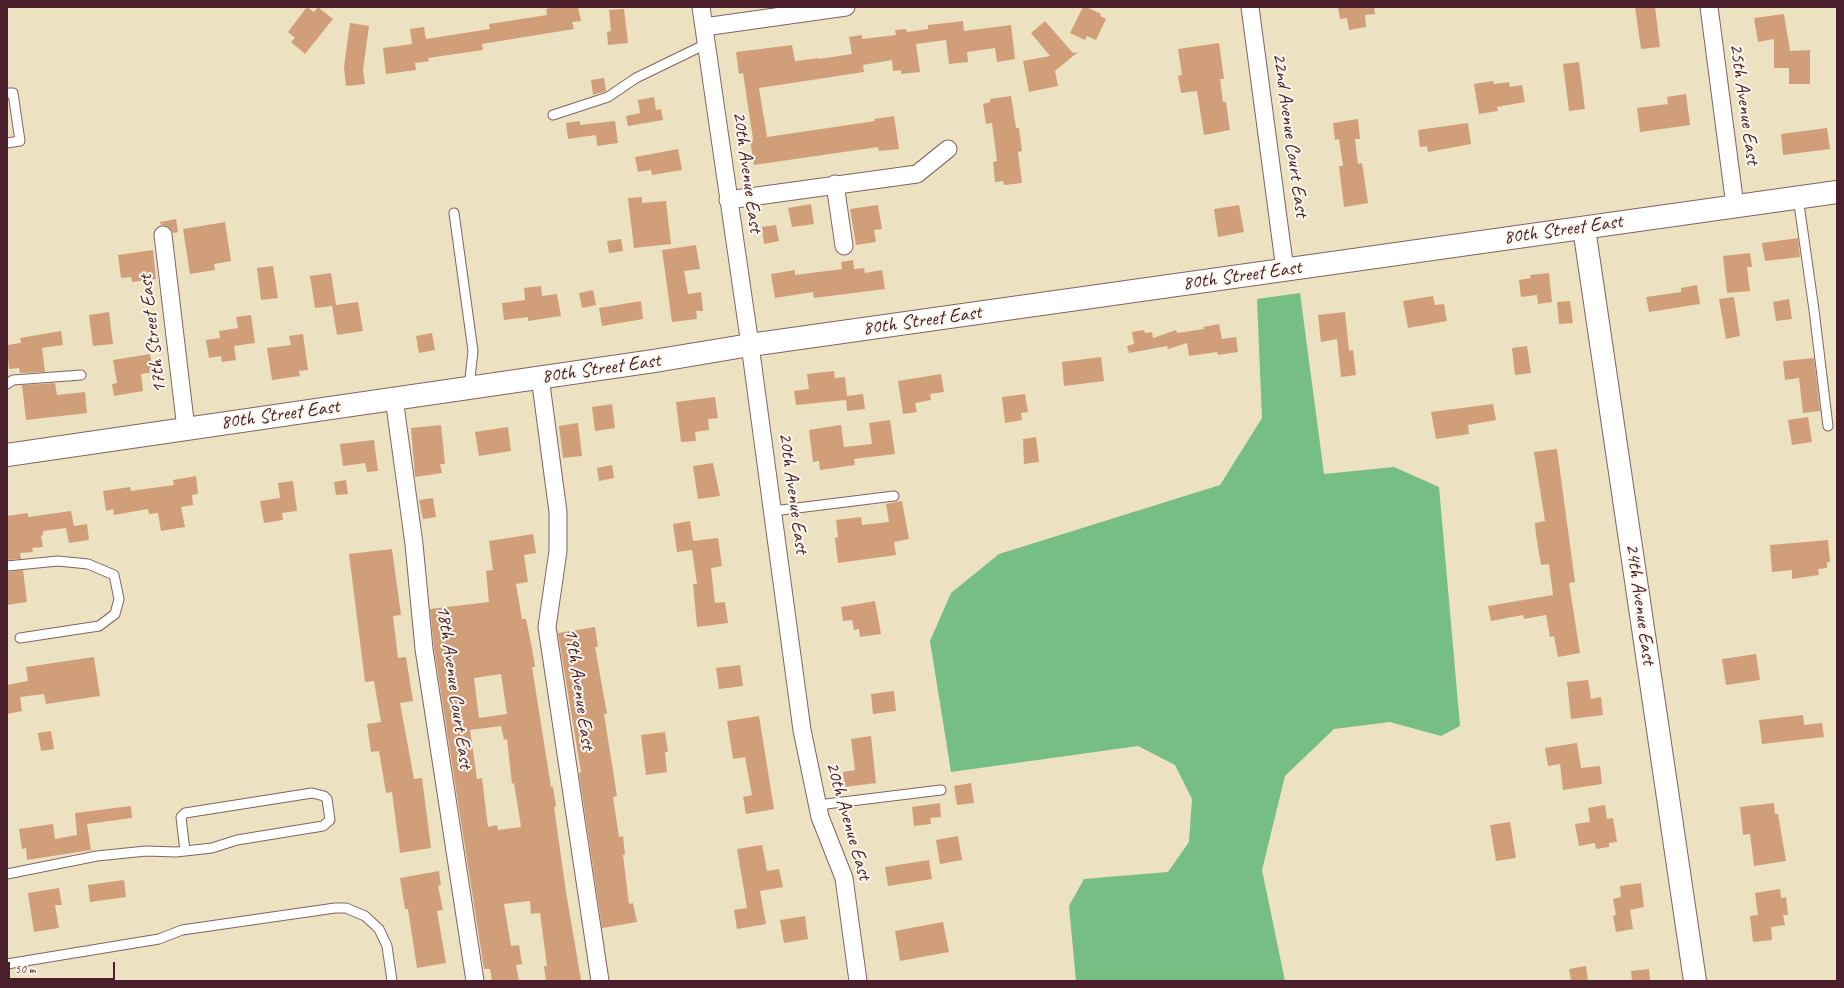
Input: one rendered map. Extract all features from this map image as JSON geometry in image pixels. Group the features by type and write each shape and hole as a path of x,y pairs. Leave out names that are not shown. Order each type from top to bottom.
{"street":[{"name":"20th Avenue East","path":"701,7 750,344 802,730 820,817 844,878 858,981"},
{"path":"704,27 846,7"},
{"name":"22nd Avenue Court East","path":"1250,7 1285,270"},
{"name":"25th Avenue East","path":"1709,7 1735,206"},
{"path":"728,200 835,184 917,174 948,149"},
{"path":"835,184 844,246"},
{"name":"80th Street East","path":"7,455 654,361 750,344 1837,192"},
{"name":"24th Avenue East","path":"1584,228 1695,981"},
{"name":"17th Street East","path":"164,235 186,428"},
{"name":"19th Avenue East","path":"540,377 558,512 558,551 547,627 600,981"},
{"name":"18th Avenue Court East","path":"394,398 414,544 424,649 475,981"}],"lane":[{"path":"553,114 608,97 636,78 706,44"},
{"path":"7,93 13,93 20,141 7,143"},
{"path":"1798,198 1814,310 1828,426"},
{"path":"454,213 473,351 469,387"},
{"path":"7,384 13,380 81,375"},
{"path":"773,511 894,496"},
{"path":"7,566 58,561 88,564 114,575 118,599 115,614 99,626 20,638"},
{"path":"818,805 941,790"},
{"path":"7,874 97,856 146,851 185,851 212,848 237,840 323,826 330,820 327,799 324,796 312,793 185,813 181,817 185,851"},
{"path":"7,964 159,939 182,930 340,908 356,911 365,916 379,929 387,946 392,981"}],"green space":[{"path":"1300,293 1324,474 1394,467 1439,487 1460,726 1441,736 1390,722 1334,729 1285,776 1262,870 1285,981 1076,981 1069,906 1084,879 1168,872 1189,842 1192,799 1175,765 1138,746 951,772 930,641 951,593 999,554 1220,485 1262,418 1257,299"}],"building":[{"path":"307,7 314,12 318,7 333,19 305,54 291,42 295,38 288,32"},
{"path":"554,7 578,7 581,21 572,22 574,29 482,44 483,50 428,58 429,61 415,63 416,70 386,74 383,48 412,44 410,29 424,27 426,39 490,29 489,24 547,15 546,9"},
{"path":"1083,7 1101,14 1100,16 1106,19 1096,40 1087,36 1085,40 1070,33"},
{"path":"1338,7 1374,7 1375,14 1365,15 1366,27 1349,30 1347,18 1340,19"},
{"path":"1635,7 1655,7 1660,47 1641,49"},
{"path":"624,9 628,43 608,45 607,32 611,31 609,10"},
{"path":"1784,14 1790,51 1810,50 1810,84 1789,84 1789,68 1774,68 1774,39 1758,42 1754,18"},
{"path":"963,21 964,31 1011,25 1015,59 997,62 995,48 967,52 968,62 949,64 946,40 916,44 920,72 901,74 901,70 893,71 892,60 863,65 864,72 759,88 767,137 875,121 874,119 894,116 899,149 879,151 878,147 754,165 750,140 753,139 743,73 739,74 736,52 792,45 795,61 819,59 852,54 849,37 862,35 862,39 896,35 895,30 906,29 907,32 928,29 928,25"},
{"path":"1045,21 1073,53 1078,52 1055,71 1058,86 1029,92 1023,61 1050,56 1031,33"},
{"path":"350,23 369,26 363,70 365,84 346,86 344,67"},
{"path":"1219,43 1224,79 1220,79 1223,102 1226,102 1230,130 1204,135 1197,91 1181,93 1178,76 1182,75 1178,49"},
{"path":"1579,62 1585,109 1569,111 1563,64"},
{"path":"604,78 606,91 593,95 591,80"},
{"path":"1493,81 1494,84 1509,82 1510,87 1522,85 1525,102 1497,107 1498,111 1479,114 1474,84"},
{"path":"1686,94 1690,125 1640,132 1637,108 1668,104 1667,97"},
{"path":"1011,96 1016,128 1019,128 1022,151 1018,152 1022,183 1004,185 1003,181 995,182 993,162 997,161 992,123 986,124 983,104 990,102 990,99"},
{"path":"654,97 656,110 661,109 663,120 628,126 626,116 640,113 638,100"},
{"path":"1358,119 1360,139 1355,139 1358,164 1362,163 1368,203 1344,207 1339,166 1343,166 1339,139 1335,140 1333,123"},
{"path":"580,121 580,125 615,121 618,143 597,146 596,135 568,139 566,123"},
{"path":"1468,123 1471,144 1428,152 1427,146 1420,147 1418,130"},
{"path":"1827,128 1830,149 1783,155 1781,134"},
{"path":"678,149 682,170 652,175 651,170 638,172 635,157"},
{"path":"642,197 642,203 666,201 671,244 634,248 628,198"},
{"path":"811,204 814,224 792,227 788,208"},
{"path":"878,205 882,229 874,230 876,242 856,245 850,209"},
{"path":"1239,205 1244,232 1218,237 1214,209"},
{"path":"176,219 178,232 173,233 167,226 161,225 160,222"},
{"path":"225,222 231,261 214,264 215,270 190,274 183,229"},
{"path":"776,225 779,241 764,244 762,227"},
{"path":"1798,238 1800,257 1765,261 1762,243"},
{"path":"621,239 623,251 609,253 607,241"},
{"path":"696,245 700,269 684,271 688,294 701,292 703,311 696,311 697,319 672,322 662,250"},
{"path":"153,250 156,279 132,282 131,277 121,278 118,255"},
{"path":"1750,253 1752,267 1747,267 1750,291 1727,293 1723,256"},
{"path":"853,260 854,269 864,268 865,273 882,270 885,289 814,298 813,292 775,298 771,274 795,270 795,275 842,269 841,262"},
{"path":"273,266 278,298 261,300 257,268"},
{"path":"331,273 336,305 358,302 363,331 337,335 332,306 315,308 310,276"},
{"path":"1549,273 1552,302 1538,304 1537,295 1521,297 1519,280 1531,278 1530,275"},
{"path":"1697,285 1700,304 1649,312 1646,297 1681,292 1681,288"},
{"path":"541,286 542,296 557,294 561,316 528,321 528,317 504,320 502,303 525,300 524,288"},
{"path":"593,290 596,305 582,308 579,293"},
{"path":"1433,296 1435,305 1444,304 1447,321 1408,328 1403,301"},
{"path":"1734,297 1740,336 1726,339 1719,299"},
{"path":"1789,299 1792,319 1776,321 1773,302"},
{"path":"641,301 643,319 602,326 599,308"},
{"path":"1570,301 1573,323 1559,324 1557,302"},
{"path":"109,312 113,344 93,346 89,315"},
{"path":"1345,312 1349,351 1353,350 1356,375 1341,377 1337,339 1321,342 1318,315"},
{"path":"251,315 255,343 234,346 236,360 222,362 221,356 209,358 206,340 220,338 219,331 238,328 236,317"},
{"path":"1219,324 1222,339 1236,337 1238,352 1218,355 1217,352 1189,356 1187,343 1168,349 1167,346 1129,353 1127,346 1134,344 1132,332 1144,330 1145,333 1152,332 1153,338 1176,330 1177,333 1204,329 1203,327"},
{"path":"61,331 63,345 42,348 45,372 20,373 19,368 9,369 7,345 21,343 20,338"},
{"path":"432,333 435,350 419,353 416,336"},
{"path":"303,334 308,370 299,371 300,376 272,380 267,348 291,345 289,336"},
{"path":"1527,346 1531,373 1515,375 1512,348"},
{"path":"150,354 153,372 141,374 143,391 114,396 112,384 117,383 113,360"},
{"path":"1101,357 1104,381 1064,386 1062,362"},
{"path":"1814,358 1820,411 1803,413 1799,378 1785,380 1783,361"},
{"path":"834,371 835,378 845,377 847,396 863,394 865,409 847,411 846,400 796,405 794,391 809,389 807,374"},
{"path":"941,374 944,392 930,394 931,400 915,403 917,412 903,414 898,381"},
{"path":"55,383 57,395 85,392 87,413 26,420 22,385"},
{"path":"1025,394 1028,412 1021,413 1022,420 1005,423 1002,397"},
{"path":"715,397 718,418 708,419 709,430 695,432 696,441 681,442 676,402"},
{"path":"612,404 615,428 595,431 592,407"},
{"path":"1493,404 1496,420 1468,425 1469,434 1436,439 1431,412"},
{"path":"1808,417 1812,442 1792,445 1788,420"},
{"path":"890,420 895,454 854,459 855,465 820,470 819,461 813,462 809,430 841,425 844,447 872,444 869,423"},
{"path":"578,423 582,456 563,458 559,426"},
{"path":"441,425 445,464 440,464 442,473 415,477 411,428"},
{"path":"508,427 511,451 479,456 475,432"},
{"path":"1036,437 1039,462 1024,464 1023,439"},
{"path":"374,440 378,471 367,472 365,463 343,466 340,444"},
{"path":"1557,449 1575,582 1569,583 1580,653 1558,657 1554,636 1550,637 1546,615 1524,619 1523,615 1491,621 1488,606 1553,595 1549,564 1541,565 1536,535 1535,523 1545,521 1534,452"},
{"path":"713,463 720,496 698,499 693,466"},
{"path":"612,465 614,478 599,481 597,468"},
{"path":"196,476 198,494 192,495 193,505 181,507 185,527 161,531 158,513 149,514 148,509 114,515 113,509 106,511 103,491 130,487 131,491 174,485 173,480"},
{"path":"346,480 348,494 336,495 334,482"},
{"path":"293,481 297,511 282,513 283,520 264,523 260,501 280,498 278,483"},
{"path":"433,498 436,517 423,519 419,500"},
{"path":"902,501 909,539 894,542 896,555 838,563 835,538 838,537 836,520 861,517 862,525 889,522 886,504"},
{"path":"71,511 74,526 87,524 89,540 69,543 66,528 43,531 43,535 41,536 43,547 32,548 33,552 20,553 21,559 7,560 7,516 28,513 28,517"},
{"path":"690,521 693,541 718,538 722,566 711,568 715,603 725,602 728,623 697,627 693,584 697,584 692,550 677,552 673,524"},
{"path":"533,534 536,553 524,555 528,582 516,584 522,619 526,619 535,667 532,667 551,787 553,787 556,806 554,807 566,892 581,980 578,981 546,981 544,966 547,966 540,913 531,914 530,901 504,904 511,946 519,945 522,964 516,965 519,981 492,981 490,969 484,969 434,648 430,609 489,602 486,571 493,570 489,541","holes":["501,674 507,714 479,718 474,678","501,726 504,740 507,739 512,784 514,783 521,827 498,830 497,825 488,827 482,778 477,779 470,730"]},
{"path":"1828,540 1830,562 1827,562 1827,568 1818,569 1819,575 1792,579 1792,570 1772,572 1770,545"},
{"path":"392,549 401,615 393,616 398,658 406,657 413,701 400,703 414,779 422,778 431,848 400,853 392,792 386,793 379,751 371,752 367,724 381,722 374,681 365,682 349,554"},
{"path":"23,570 27,602 7,605 7,572"},
{"path":"875,601 881,634 860,637 859,629 854,630 852,620 843,621 841,607"},
{"path":"595,627 598,647 595,647 607,714 604,714 617,796 613,797 619,837 623,836 625,855 623,855 629,904 633,903 637,922 602,928 579,773 581,772 558,633"},
{"path":"1756,654 1760,680 1726,685 1722,659"},
{"path":"94,657 100,696 46,704 44,694 20,697 22,711 7,714 7,685 28,681 26,667"},
{"path":"740,665 743,686 719,689 716,668"},
{"path":"1588,680 1591,699 1601,697 1603,715 1571,719 1567,682"},
{"path":"894,691 896,711 873,714 871,694"},
{"path":"1803,715 1804,725 1822,723 1824,737 1762,744 1759,720"},
{"path":"759,716 774,809 746,814 743,797 752,795 745,757 733,759 727,721"},
{"path":"51,731 54,749 41,751 38,733"},
{"path":"665,732 668,752 665,752 667,772 646,775 641,735"},
{"path":"871,736 876,783 845,787 843,772 855,770 851,739"},
{"path":"1577,743 1581,768 1600,766 1602,784 1563,790 1560,764 1548,766 1545,748"},
{"path":"971,783 974,803 957,805 954,786"},
{"path":"940,803 941,817 930,818 931,824 914,826 912,807"},
{"path":"1774,803 1775,814 1778,814 1786,861 1754,866 1750,834 1743,835 1740,807"},
{"path":"1605,805 1607,819 1613,818 1617,842 1609,843 1609,847 1596,849 1595,843 1579,846 1575,824 1590,822 1588,808"},
{"path":"131,806 132,818 87,824 91,850 27,860 26,848 22,849 19,829 53,824 55,839 77,835 75,813"},
{"path":"1510,822 1516,858 1496,861 1490,825"},
{"path":"958,836 962,860 940,864 936,840"},
{"path":"762,845 767,871 779,869 783,887 760,891 766,924 737,929 734,910 747,908 737,849"},
{"path":"929,860 932,879 888,886 885,867"},
{"path":"439,871 441,885 438,886 443,910 437,911 446,963 417,968 408,909 405,909 400,878"},
{"path":"124,880 126,897 90,902 88,885"},
{"path":"1641,883 1644,907 1630,910 1633,929 1616,932 1613,916 1616,915 1613,899 1621,897 1620,886"},
{"path":"59,888 62,905 55,905 59,928 34,932 28,893"},
{"path":"1780,889 1781,898 1786,897 1788,915 1783,915 1785,925 1771,927 1772,940 1753,942 1750,916 1758,915 1755,893"},
{"path":"805,916 808,939 784,943 780,920"},
{"path":"943,922 949,952 900,961 895,931"},
{"path":"1586,966 1588,981 1571,981 1569,969"},
{"path":"1649,969 1650,981 1632,981 1631,971"}]}
